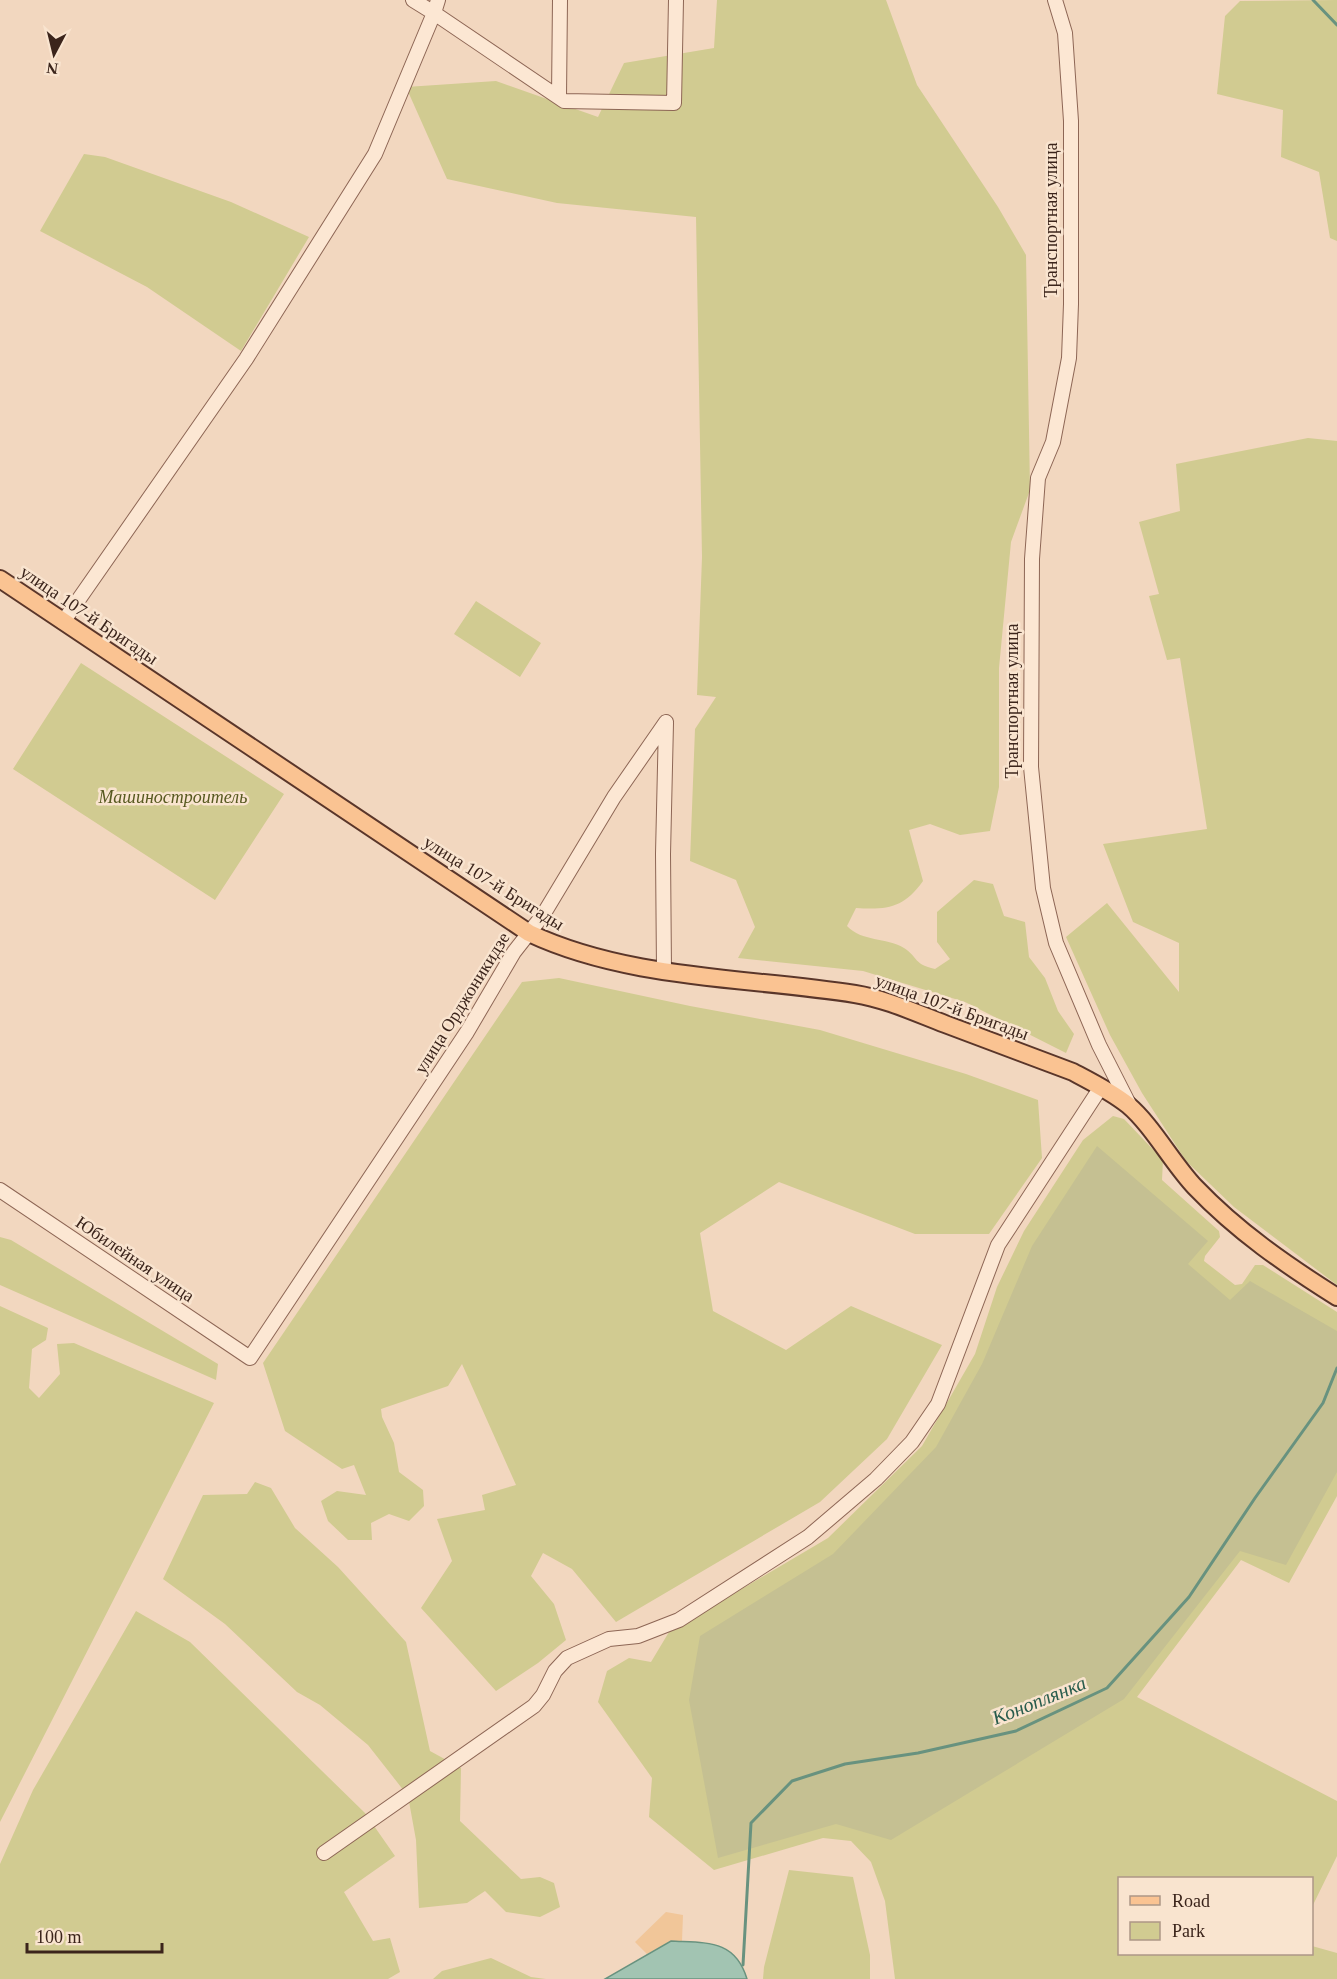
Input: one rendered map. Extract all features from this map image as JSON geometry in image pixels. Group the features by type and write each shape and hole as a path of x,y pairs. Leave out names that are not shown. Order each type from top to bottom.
{"main road":[{"name":"улица 107-й Бригады","path":"0,579 529,933 563,949 664,970 857,994 896,1005 1073,1072 1130,1106"},
{"name":"Транспортная улица","path":"1130,1106 1194,1186 1220,1212 1254,1241 1337,1297"}],"street":[{"path":"412,0 436,7 564,101 674,103 676,0"},
{"path":"559,96 560,0"},
{"name":"Транспортная улица","path":"1055,0 1065,33 1071,121 1071,315 1069,358 1053,442 1038,478 1032,559 1031,767 1043,888 1056,943 1099,1045 1130,1106"},
{"path":"63,622 246,359 375,154 436,7"},
{"name":"улица Орджоникидзе","path":"250,1358 467,1032 514,952 543,915 615,797 666,722 663,854 664,970"},
{"path":"324,1853 534,1706 543,1695 555,1671 567,1658 609,1639 638,1636 679,1620 808,1537 876,1479 912,1442 938,1404 998,1245 1101,1087"},
{"name":"Юбилейная улица","path":"0,1190 250,1358"}],"green space":[{"path":"717,0 886,0 917,85 998,207 1026,255 1030,490 1011,542 999,668 999,787 990,831 960,835 930,824 909,830 923,881 902,902 886,907 856,908 847,926 860,935 904,948 919,963 935,969 950,959 937,942 937,912 974,880 993,884 1004,916 1025,922 1029,957 1045,978 1058,1011 1074,1034 1066,1053 965,1002 863,971 738,958 755,927 736,880 690,861 695,729 716,697 697,695 702,557 696,217 557,203 447,179 406,87 496,81 598,117 624,63 714,48"},
{"path":"1337,0 1337,241 1330,238 1319,172 1281,157 1283,110 1217,94 1225,16 1240,1"},
{"path":"84,154 105,157 231,202 309,237 241,351 147,287 40,231"},
{"path":"1308,438 1337,441 1337,1285 1234,1207 1186,1161 1142,1093 1110,1035 1066,937 1107,903 1179,992 1179,943 1133,922 1103,844 1207,829 1180,658 1167,660 1149,596 1159,594 1139,522 1180,511 1176,464"},
{"path":"476,601 541,643 520,677 454,634"},
{"name":"Машиностроитель","path":"81,663 284,794 215,900 13,769"},
{"path":"559,978 690,1006 820,1030 966,1074 1038,1100 1042,1158 989,1234 915,1234 779,1182 700,1233 713,1311 786,1350 851,1306 942,1345 887,1439 820,1502 616,1622 572,1569 543,1553 531,1576 554,1604 566,1640 538,1663 496,1691 421,1608 452,1561 437,1519 485,1510 482,1495 516,1485 462,1364 448,1386 381,1409 382,1417 394,1443 399,1472 423,1490 424,1506 409,1521 389,1514 371,1523 372,1540 348,1540 328,1521 321,1501 337,1491 366,1495 354,1465 342,1469 285,1431 263,1363 522,982"},
{"path":"1113,1116 1124,1119 1163,1160 1162,1180 1219,1231 1220,1237 1205,1256 1204,1261 1235,1285 1242,1284 1255,1265 1263,1265 1337,1312 1337,1496 1289,1583 1241,1560 1137,1697 1337,1801 1337,1856 1313,1905 1313,1877 1118,1877 1118,1955 1313,1955 1313,1946 1337,1953 1337,1979 895,1979 885,1901 871,1862 851,1841 823,1838 714,1870 649,1817 652,1778 598,1702 607,1671 629,1658 651,1662 669,1632 828,1538 922,1446 975,1354 997,1287 1024,1231 1083,1140"},
{"path":"0,1237 11,1240 218,1364 216,1380 0,1285"},
{"path":"0,1306 48,1328 46,1340 32,1349 29,1388 39,1398 60,1374 57,1344 74,1343 214,1403 0,1822"},
{"path":"255,1482 271,1488 295,1528 338,1567 406,1642 430,1751 461,1768 460,1821 521,1879 540,1877 554,1883 560,1907 540,1917 506,1912 485,1891 467,1903 419,1908 416,1840 408,1796 368,1745 320,1705 297,1692 225,1624 163,1579 203,1495 247,1494"},
{"path":"136,1611 190,1642 365,1813 395,1856 344,1892 373,1941 390,1938 400,1972 388,1979 0,1979 0,1864 33,1790"},
{"path":"789,1870 853,1877 870,1955 870,1979 763,1979 764,1967"},
{"path":"491,1958 531,1977 546,1979 433,1979 442,1971"}],"sand":[{"path":"666,1912 683,1915 682,1941 671,1941 647,1954 635,1942"}],"shaded area":[{"path":"1097,1146 1208,1241 1188,1264 1230,1300 1250,1281 1337,1331 1337,1472 1286,1565 1240,1551 1124,1699 891,1840 836,1824 718,1858 689,1700 700,1636 833,1554 936,1447 982,1364 1032,1246"},
{"path":"671,1941 707,1943 727,1950 742,1966 747,1979 605,1979"}],"waterway":[{"name":"Коноплянка","path":"1313,0 1337,25"},
{"name":"Коноплянка","path":"743,1965 751,1823 792,1781 845,1764 918,1753 1016,1731 1107,1688 1189,1597 1255,1498 1323,1403 1337,1368"}]}
